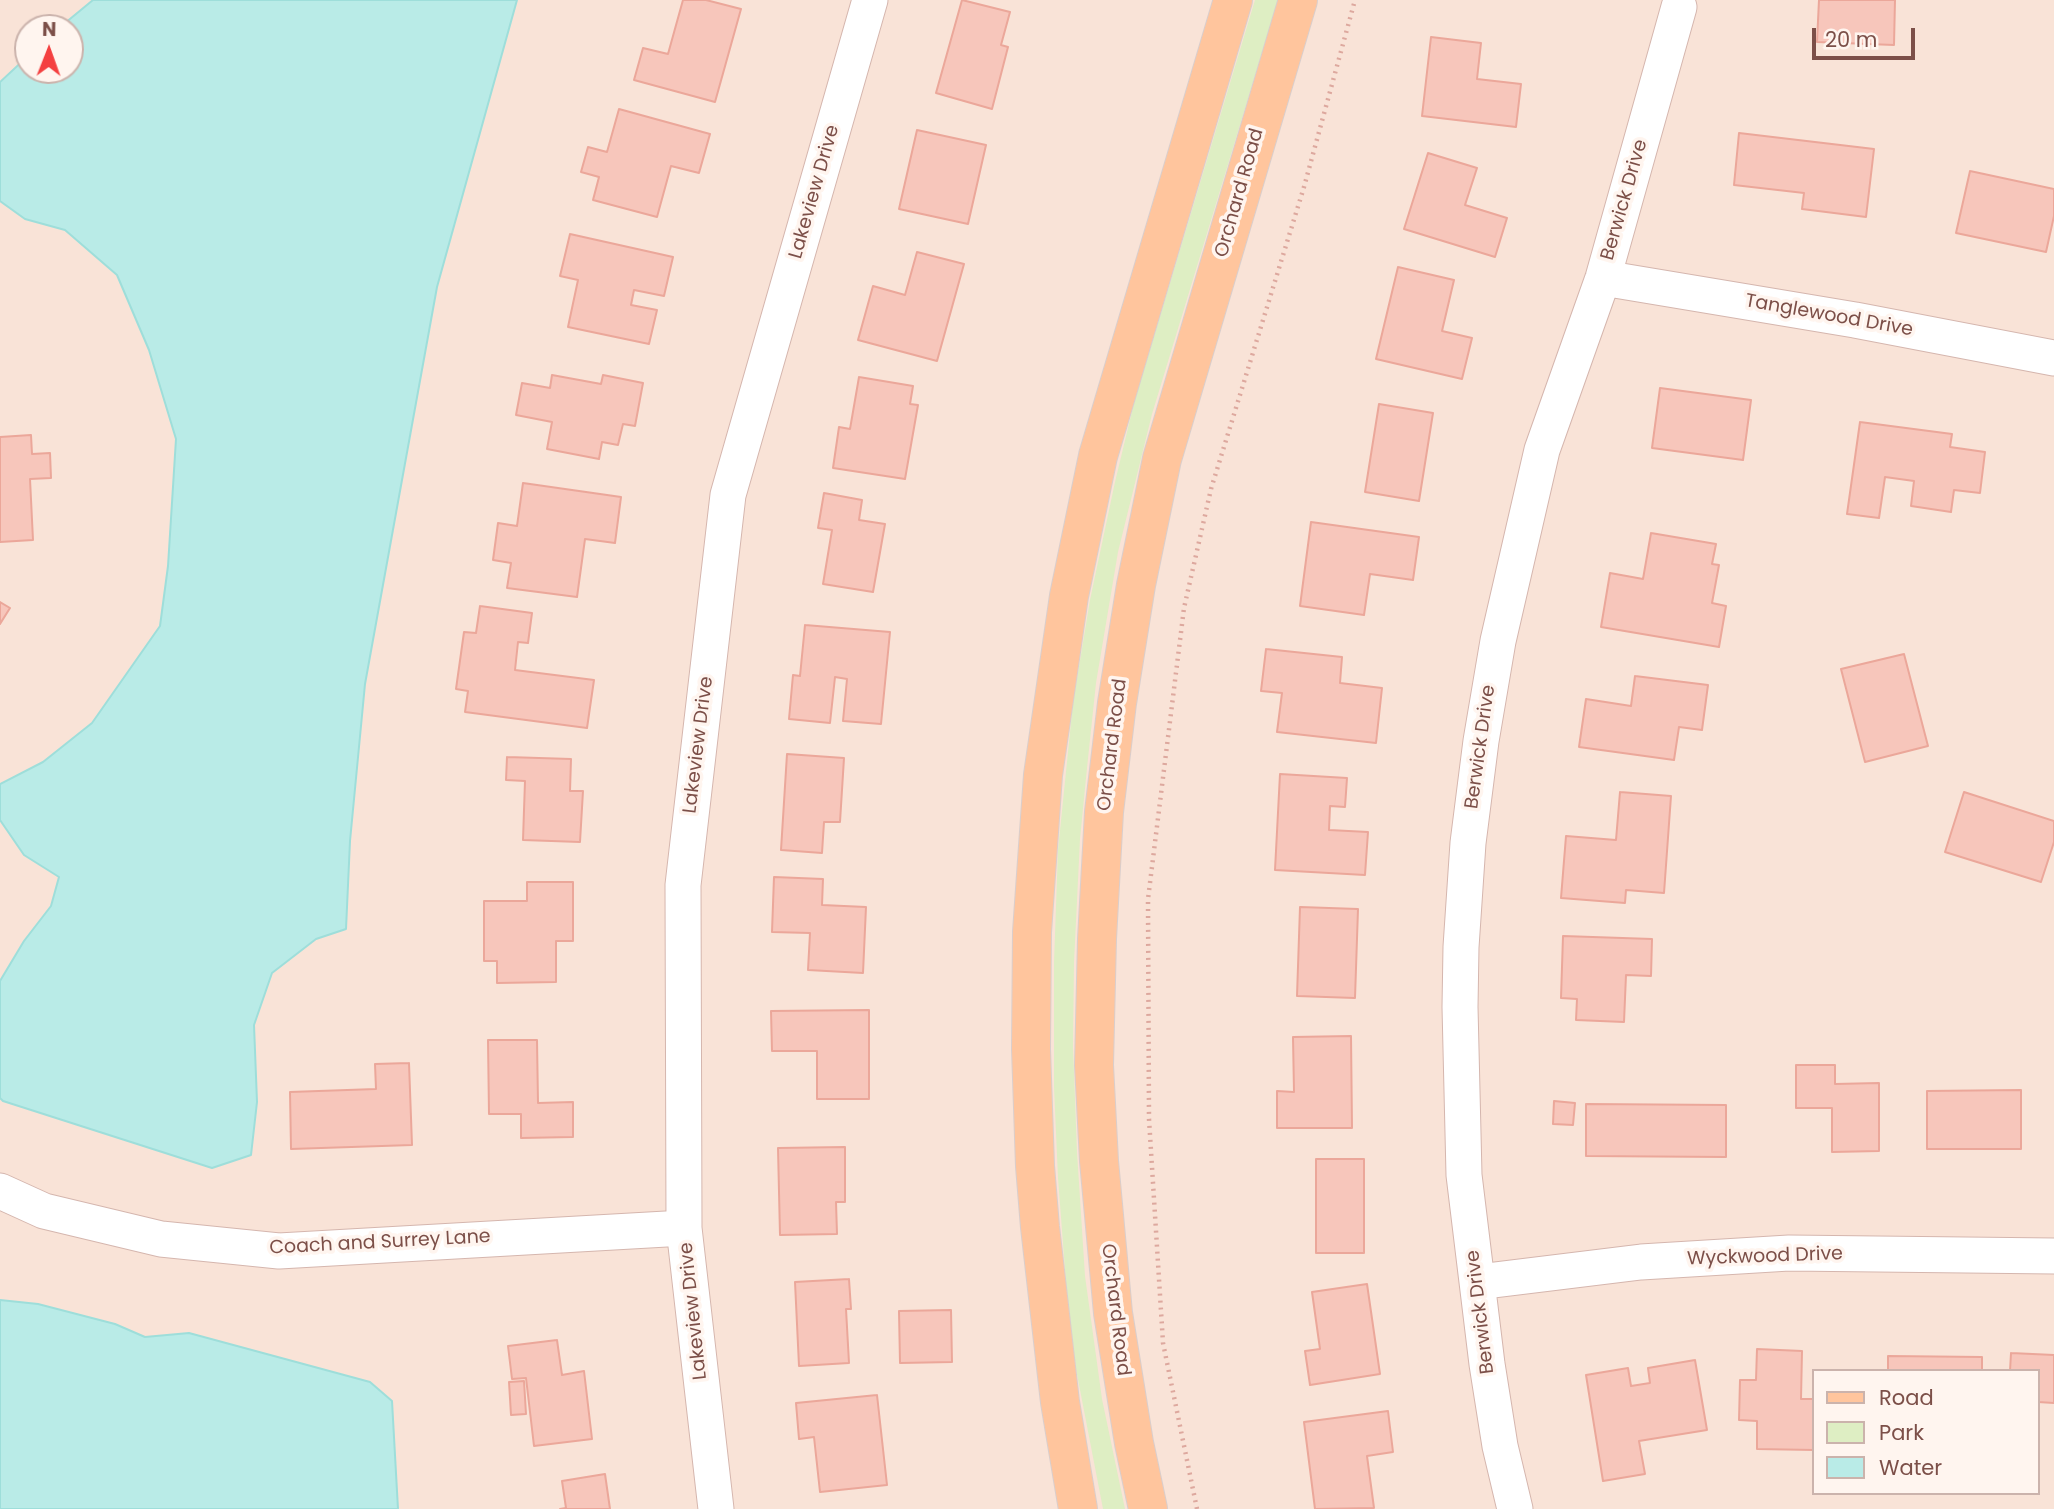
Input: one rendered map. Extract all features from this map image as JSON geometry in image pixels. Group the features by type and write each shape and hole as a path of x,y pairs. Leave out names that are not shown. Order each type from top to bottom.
{"main road":[{"path":"1078,1509 1060,1402 1035,1166 1031,1049 1032,932 1043,775 1069,596 1098,456 1233,0"},
{"name":"Orchard Road","path":"1148,1509 1112,1312 1099,1161 1094,1065 1104,812 1117,703 1136,586 1163,459 1298,0"}],"street":[{"name":"Lakeview Drive","path":"716,1509 684,1228 682,885 728,495 870,0"},
{"name":"Berwick Drive","path":"1515,1509 1500,1446 1487,1364 1464,1175 1460,1070 1461,947 1471,817 1498,641 1542,450 1603,278 1679,7"},
{"name":"Tanglewood Drive","path":"1603,278 1855,320 2054,358"},
{"name":"Coach and Surrey Lane","path":"0,1191 44,1211 161,1239 279,1251 684,1228"},
{"name":"Wyckwood Drive","path":"1478,1282 1641,1262 1789,1253 2054,1256"}],"path":[{"path":"1197,1509 1163,1343 1149,1119 1148,900 1184,608 1205,515 1304,187 1355,0"}],"shaded area":[{"path":"0,0 2054,0 2054,1509 0,1509"}],"green space":[{"path":"1255,0 1278,0 1152,414 1118,552 1096,683 1087,768 1080,839 1074,962 1073,1047 1077,1152 1085,1276 1102,1399 1125,1509 1103,1509 1076,1369 1058,1178 1054,1087 1054,962 1058,850 1073,703 1090,600 1115,482 1134,403"}],"water":[{"path":"93,0 517,0 437,287 365,684 350,841 346,929 316,939 272,973 254,1025 257,1102 251,1155 212,1168 0,1098 0,981 24,941 51,906 59,877 24,855 0,820 0,784 43,762 92,723 160,626 168,566 176,439 149,350 117,275 65,230 25,219 0,201 0,82 14,69 14,84 84,84 84,14 76,14"},
{"path":"0,1300 38,1304 115,1324 145,1337 189,1333 370,1382 392,1401 398,1509 0,1509"}],"building":[{"path":"683,0 706,0 741,9 715,102 634,80 643,48 668,54"},
{"path":"962,0 1010,12 1001,45 1008,47 992,109 936,93"},
{"path":"1819,0 1895,0 1894,45 1817,42"},
{"path":"1431,37 1481,43 1477,79 1521,84 1516,127 1422,116"},
{"path":"619,109 710,134 699,173 671,166 657,217 593,200 599,177 581,172 588,147 607,152"},
{"path":"917,130 986,145 968,224 899,209"},
{"path":"1739,133 1874,149 1866,217 1802,209 1804,193 1734,185"},
{"path":"1428,153 1477,168 1465,205 1507,218 1495,257 1404,229"},
{"path":"1970,171 2054,189 2054,216 2046,252 1956,233"},
{"path":"570,234 673,257 664,296 634,290 631,305 657,310 649,344 568,327 578,280 560,276"},
{"path":"917,252 964,264 937,361 858,340 873,286 905,295"},
{"path":"1398,267 1454,280 1442,331 1472,338 1462,379 1376,359"},
{"path":"552,375 601,384 603,375 643,383 635,426 623,424 618,445 602,442 599,459 547,449 552,422 516,415 522,383 550,388"},
{"path":"859,377 913,386 910,404 918,405 905,479 833,468 839,427 850,429"},
{"path":"1660,388 1751,400 1743,460 1652,448"},
{"path":"1379,404 1433,413 1419,501 1365,492"},
{"path":"1860,422 1952,434 1950,447 1985,452 1980,493 1954,490 1951,512 1911,506 1914,481 1885,477 1879,518 1847,514"},
{"path":"31,435 32,454 50,453 51,478 30,479 33,540 0,542 0,437"},
{"path":"523,483 621,497 615,543 585,539 577,597 507,588 511,563 493,560 498,523 517,526"},
{"path":"824,493 862,500 859,520 885,524 873,592 823,584 832,530 818,528"},
{"path":"1311,522 1419,537 1413,580 1370,574 1364,615 1300,606"},
{"path":"1651,533 1716,544 1712,564 1719,565 1712,603 1726,606 1719,647 1601,627 1610,573 1643,579"},
{"path":"0,602 10,608 0,624"},
{"path":"480,606 532,613 528,643 518,642 515,670 594,680 587,728 465,712 468,691 456,689 464,632 476,633"},
{"path":"805,625 890,632 881,724 843,721 847,679 835,677 830,723 789,719 793,675 800,676"},
{"path":"1266,649 1342,657 1340,683 1382,688 1376,743 1277,732 1282,693 1261,691"},
{"path":"1904,654 1928,746 1865,762 1841,669"},
{"path":"1635,676 1708,685 1702,730 1679,727 1674,760 1579,747 1586,699 1631,706"},
{"path":"787,754 844,758 840,822 824,822 822,853 781,850"},
{"path":"507,757 571,759 570,791 583,791 580,842 523,840 525,781 506,780"},
{"path":"1280,774 1347,778 1345,807 1330,806 1329,830 1368,832 1365,875 1275,870"},
{"path":"1620,792 1671,796 1664,893 1626,890 1625,903 1561,898 1566,836 1616,840"},
{"path":"1964,792 2054,821 2054,842 2041,882 1945,852"},
{"path":"774,877 823,879 822,905 866,907 863,973 808,970 810,933 772,932"},
{"path":"527,882 573,882 573,941 556,941 556,982 497,983 497,961 484,961 484,901 527,901"},
{"path":"1300,907 1358,909 1355,998 1297,996"},
{"path":"1563,936 1652,939 1651,976 1626,975 1624,1022 1576,1020 1577,999 1561,998"},
{"path":"869,1010 869,1099 817,1099 817,1051 772,1051 771,1011"},
{"path":"1351,1036 1352,1128 1277,1128 1277,1091 1294,1092 1293,1037"},
{"path":"488,1040 537,1040 538,1103 573,1102 573,1137 521,1138 521,1114 489,1114"},
{"path":"409,1063 412,1145 291,1149 290,1092 376,1089 375,1064"},
{"path":"1796,1065 1835,1065 1835,1084 1879,1083 1879,1151 1832,1152 1832,1108 1796,1108"},
{"path":"2021,1090 2021,1149 1927,1149 1927,1091"},
{"path":"1554,1101 1575,1103 1573,1125 1553,1124"},
{"path":"1586,1104 1726,1105 1726,1157 1586,1156"},
{"path":"845,1147 845,1202 836,1202 837,1234 780,1235 778,1148"},
{"path":"1316,1159 1364,1159 1364,1253 1316,1253"},
{"path":"849,1279 851,1309 846,1309 849,1363 799,1366 795,1282"},
{"path":"1367,1284 1380,1374 1310,1385 1305,1351 1320,1349 1312,1292"},
{"path":"951,1310 952,1362 900,1363 899,1311"},
{"path":"557,1340 562,1375 584,1371 592,1439 534,1446 526,1378 512,1379 508,1346"},
{"path":"1757,1349 1802,1351 1801,1399 1812,1399 1812,1450 1757,1449 1757,1421 1739,1420 1740,1380 1756,1380"},
{"path":"2011,1353 2054,1355 2054,1403 2040,1402 2040,1369 2010,1369"},
{"path":"1888,1356 1982,1357 1982,1369 1888,1369"},
{"path":"1695,1360 1707,1430 1639,1441 1645,1474 1603,1481 1586,1375 1628,1368 1631,1386 1650,1383 1648,1368"},
{"path":"524,1381 526,1414 511,1415 509,1382"},
{"path":"877,1395 887,1485 820,1492 814,1437 799,1439 796,1403"},
{"path":"1388,1411 1393,1452 1367,1456 1374,1508 1315,1509 1304,1422"},
{"path":"605,1474 610,1509 560,1509 566,1508 562,1481"}]}
